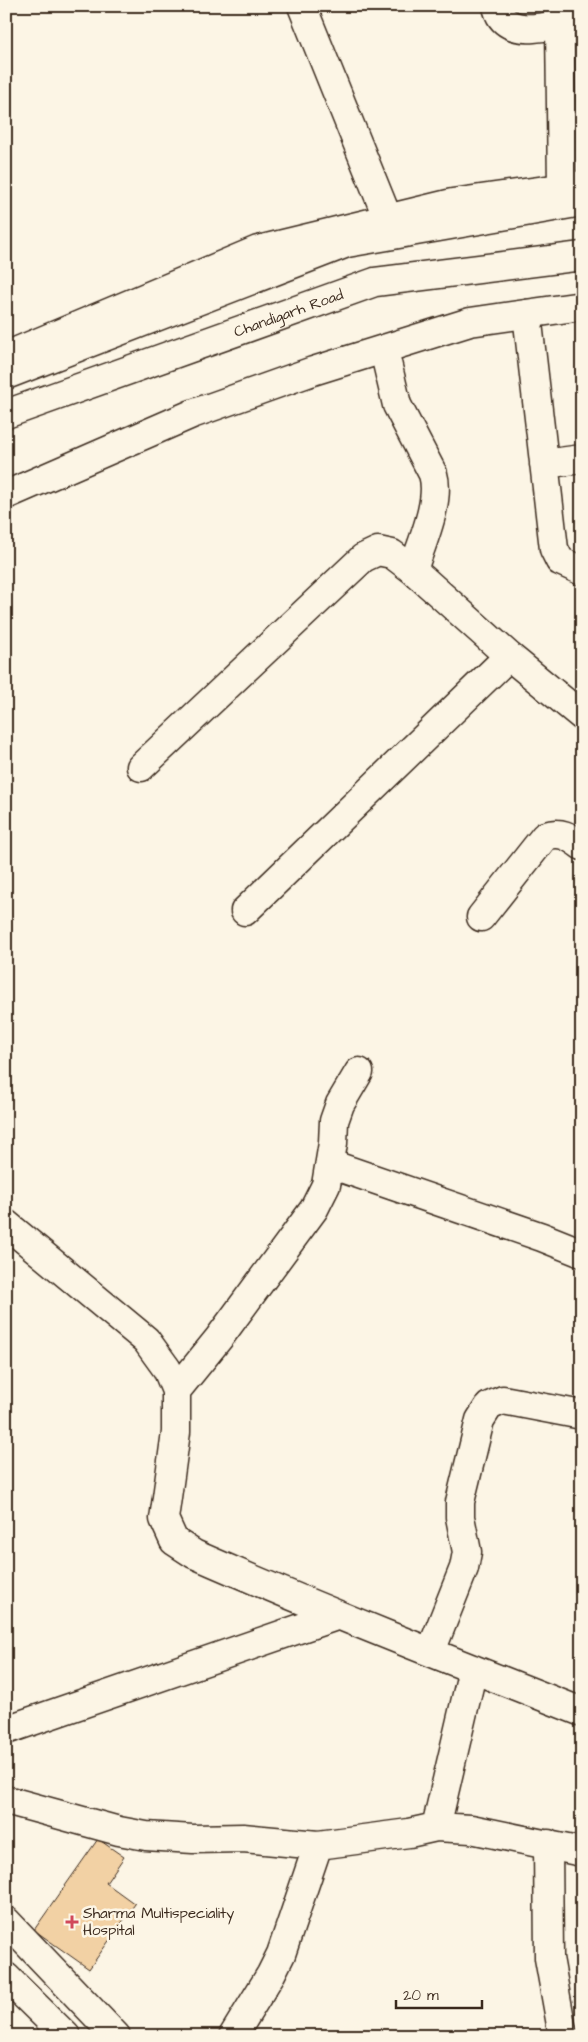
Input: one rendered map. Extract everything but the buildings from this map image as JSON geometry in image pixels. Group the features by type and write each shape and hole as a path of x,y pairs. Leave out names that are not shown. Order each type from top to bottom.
{"main road":[{"path":"302,6 388,219"},
{"path":"497,6 501,18 508,25 520,28 571,20 575,192"},
{"path":"6,356 258,250 452,203 575,192"},
{"path":"6,375 347,243 575,192"},
{"name":"Chandigarh Road","path":"6,414 375,282 582,256"},
{"path":"6,495 192,414 313,371 470,322 582,306"},
{"path":"528,314 554,549 560,561 582,570"},
{"path":"384,350 397,405 433,474 436,484 433,504 413,570"},
{"path":"544,464 582,460"},
{"path":"140,767 364,558 378,551 392,554 413,570 509,656 582,716"},
{"path":"245,911 509,656"},
{"path":"481,917 545,836 556,833 569,836 582,846"},
{"path":"176,1391 219,1338 314,1208 326,1185 334,1120 340,1104 359,1072"},
{"path":"330,1164 542,1236 582,1253"},
{"path":"6,1224 146,1340 167,1368 176,1391 176,1432 164,1519 174,1541 194,1554 336,1616 432,1651 473,1670 582,1712"},
{"path":"432,1651 464,1568 467,1552 460,1517 460,1502 480,1420 489,1406 503,1400 582,1415"},
{"path":"6,1730 336,1616"},
{"path":"436,1827 473,1670"},
{"path":"6,1800 119,1831 146,1836 193,1839 243,1838 318,1845 408,1833 436,1827 471,1829 582,1852"},
{"path":"548,1844 549,1958 563,2036"},
{"path":"233,2036 281,1954 318,1845"},
{"path":"6,1921 116,2036"},
{"path":"6,1977 66,2036"}],"place":[{"name":"Sharma Multispeciality Hospital","path":"72,1922"}]}
